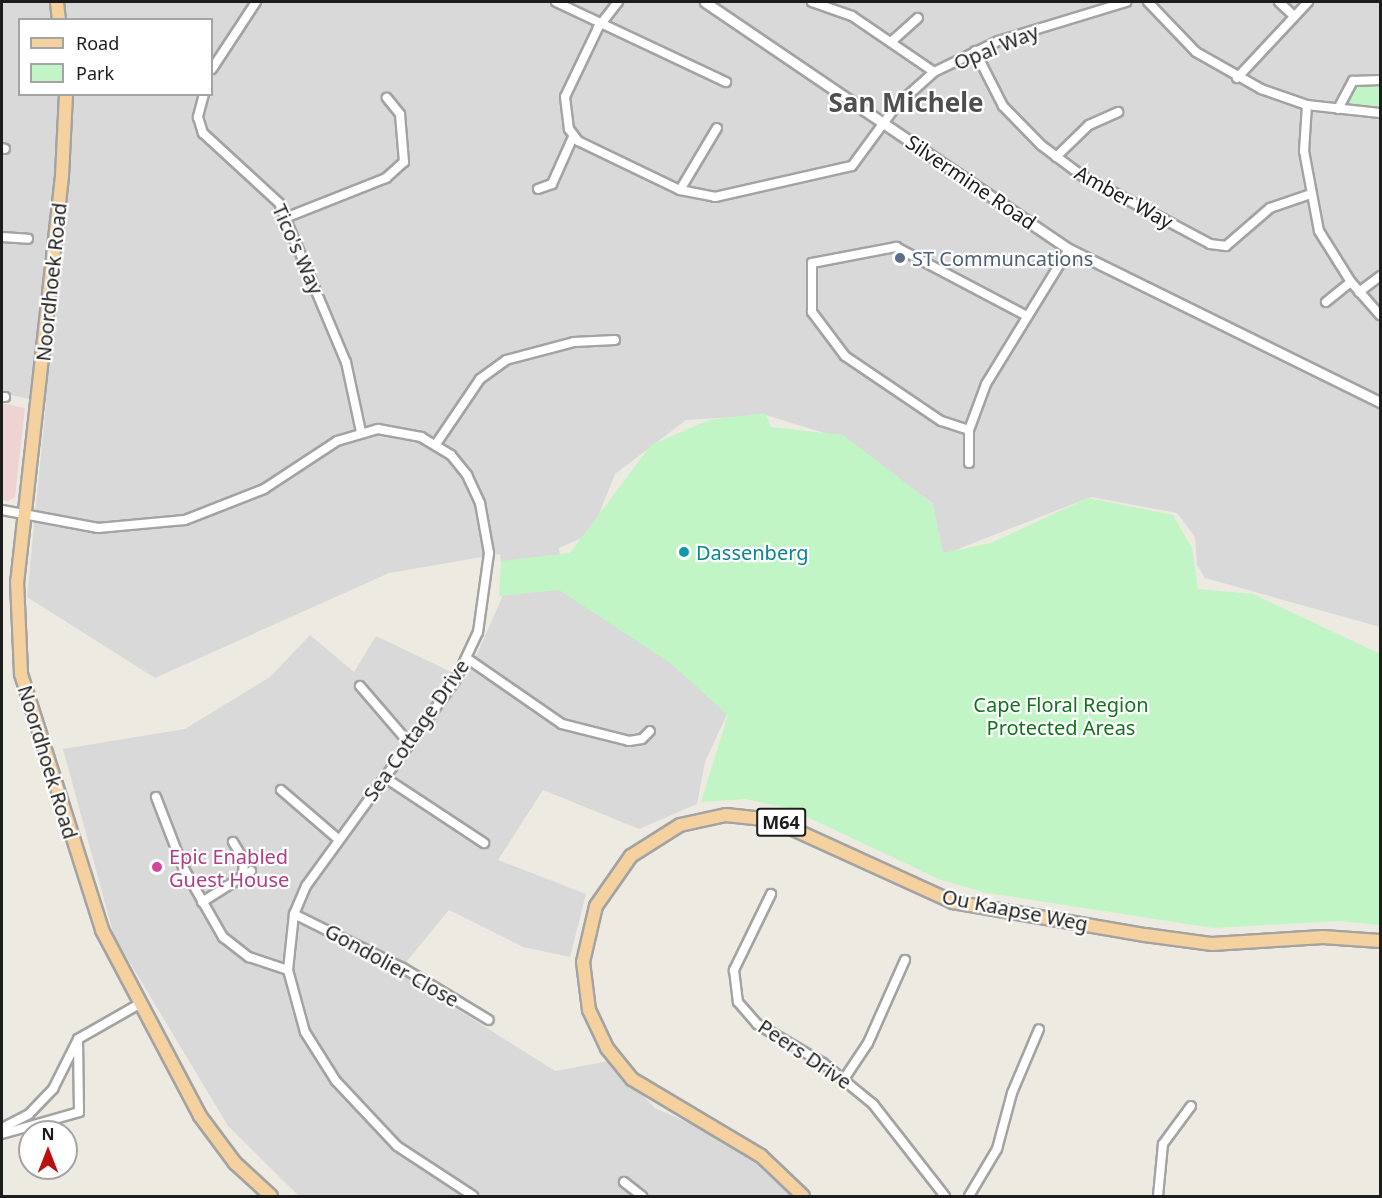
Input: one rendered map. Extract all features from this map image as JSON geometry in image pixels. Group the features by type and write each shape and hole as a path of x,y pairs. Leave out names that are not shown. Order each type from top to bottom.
{"main road":[{"path":"57,2 59,18"},
{"name":"Noordhoek Road","path":"66,96 62,176 16,606 27,704 102,930 200,1116 235,1163 271,1197"},
{"name":"Ou Kaapse Weg","path":"803,1197 761,1156 643,1088 614,1058 594,1023 583,979 591,918 621,867 674,828 726,815 773,820 952,902 1145,935 1212,944 1331,937 1380,941"}],"street":[{"path":"213,67 256,2"},
{"path":"556,2 726,82"},
{"path":"538,189 552,184 573,137 563,114 565,97 602,22 618,2"},
{"name":"Silvermine Road","path":"705,2 1069,249 1380,402"},
{"path":"812,2 823,3 852,16 934,72"},
{"name":"Opal Way","path":"573,137 680,190 715,197 845,169 856,163 883,123 934,72 975,51 1126,2"},
{"path":"1148,2 1196,52 1237,78 1306,105 1380,113"},
{"path":"1279,2 1292,14"},
{"path":"1237,78 1292,14 1308,2"},
{"path":"891,42 918,18"},
{"name":"Amber Way","path":"975,51 1003,106 1056,157 1222,247 1270,208 1308,195"},
{"path":"1338,109 1353,81 1380,80"},
{"name":"Tico's Way","path":"203,96 198,117 202,133 272,193 285,218 346,362 361,432"},
{"path":"285,218 386,178 404,162 400,114 389,99"},
{"path":"1306,105 1308,195 1325,244 1351,282 1380,315"},
{"path":"1056,157 1089,125 1118,112"},
{"path":"680,190 717,128"},
{"path":"2,237 28,239"},
{"path":"969,430 941,421 845,356 812,312 812,263 896,247 1027,316"},
{"path":"969,463 969,430 986,384 1069,249"},
{"path":"1359,292 1380,276"},
{"path":"1326,302 1351,282"},
{"path":"436,444 480,379 506,360 574,342 615,340"},
{"name":"Sea Cottage Drive","path":"2,510 98,528 185,520 243,500 337,441 361,432 392,429 436,444 474,486 488,544 487,600 468,658 409,743 338,838 294,914 288,970 305,1032 336,1081 398,1146 473,1197"},
{"path":"468,658 562,724 629,741 642,740 650,731"},
{"path":"360,686 409,743"},
{"path":"384,777 484,843"},
{"path":"281,790 338,838"},
{"path":"156,797 202,902 223,937 239,952 288,970"},
{"path":"233,842 244,860 243,876"},
{"path":"202,902 251,871"},
{"name":"Peers Drive","path":"771,894 734,970 738,1002 757,1024 844,1079 873,1104 945,1197"},
{"name":"Gondolier Close","path":"294,914 489,1020"},
{"path":"844,1079 868,1043 905,960"},
{"path":"24,1120 53,1089 78,1039 141,1003"},
{"path":"969,1197 997,1149 1012,1093 1039,1029"},
{"path":"29,1120 79,1112 78,1039"},
{"path":"1158,1197 1163,1144 1191,1106"},
{"path":"2,1128 18,1123"},
{"path":"2,1134 18,1124"},
{"path":"624,1182 642,1197"}],"shaded area":[{"path":"2,2 1380,2 1380,627 1205,578 1197,565 1195,537 1177,513 1091,497 943,555 931,502 844,439 766,415 686,420 615,474 591,534 559,548 565,590 734,699 705,762 697,804 639,829 543,790 498,860 586,894 570,957 523,947 449,910 398,972 555,1071 609,1061 655,1108 730,1141 792,1196 299,1196 228,1126 114,936 63,749 185,729 270,677 310,635 354,672 376,636 466,679 504,593 500,554 389,573 155,678 27,597 46,403 2,393"},
{"path":"2,403 25,408 15,497 8,501 2,500"}],"green space":[{"path":"1359,81 1380,83 1380,112 1340,107 1345,89"},
{"name":"Cape Floral Region Protected Areas","path":"765,413 771,427 843,435 933,504 943,553 991,543 1088,498 1173,515 1192,548 1198,589 1253,594 1380,654 1380,925 1338,921 1213,928 987,893 941,880 788,808 745,799 701,802 728,715 670,663 559,590 499,596 501,561 570,553 651,445 709,420"}],"place":[{"name":"ST Communcations","path":"900,258"},
{"name":"Dassenberg","path":"684,552"},
{"name":"Epic Enabled Guest House","path":"157,867"}],"district":[{"name":"San Michele","path":"906,103"}]}
